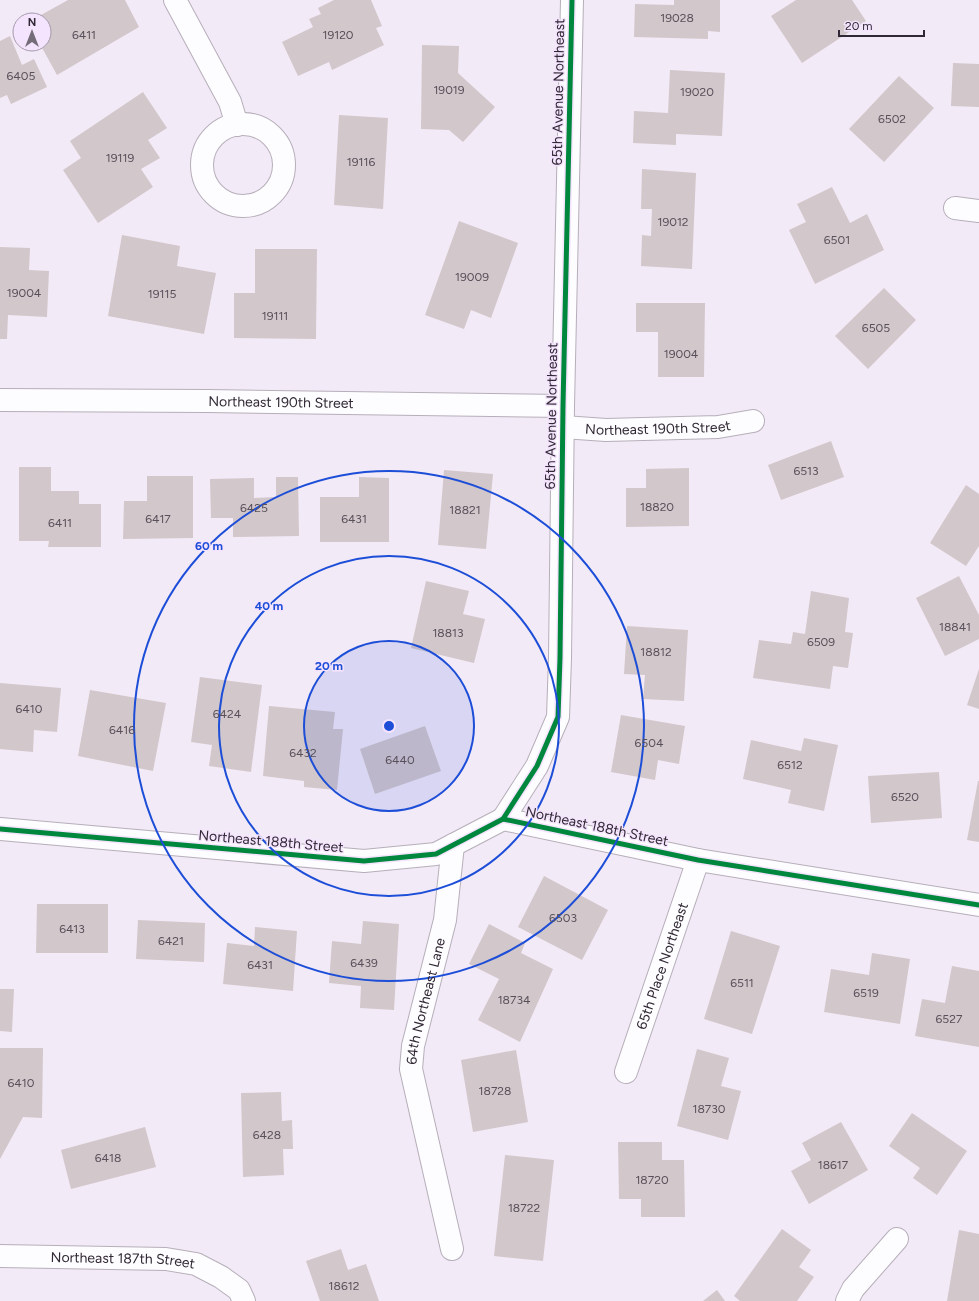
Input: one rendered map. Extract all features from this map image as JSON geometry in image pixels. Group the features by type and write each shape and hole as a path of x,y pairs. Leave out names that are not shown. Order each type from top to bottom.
{"street":[{"path":"175,0 230,102 237,125"},
{"name":"65th Avenue Northeast","path":"503,819 538,766 558,717 572,0"},
{"path":"955,208 979,211"},
{"name":"Northeast 190th Street","path":"0,400 563,406"},
{"name":"Northeast 190th Street","path":"563,427 606,430 718,427 753,421"},
{"name":"Northeast 188th Street","path":"0,829 364,861 436,854 503,819 698,860 979,906"},
{"name":"64th Northeast Lane","path":"452,1249 411,1069 413,1046 445,920 453,845"},
{"name":"65th Place Northeast","path":"626,1072 698,860"},
{"path":"847,1301 853,1289 897,1238"},
{"name":"Northeast 187th Street","path":"0,1256 166,1259 196,1264 221,1277 242,1295"}],"building":[{"path":"68,0 125,0 139,27 57,75 44,52 52,52 52,12 46,12"},
{"path":"334,0 371,0 382,26 376,28 384,45 332,70 329,62 298,76 282,42 313,27 309,19 321,14 318,8"},
{"path":"674,0 720,0 720,32 708,31 708,39 634,37 635,4 674,5"},
{"path":"796,0 852,0 866,21 802,63 771,16"},
{"path":"10,36 12,41 12,52 17,52 22,65 34,59 47,87 11,104 7,95 0,98 0,41"},
{"path":"422,45 459,46 458,73 495,107 463,142 449,130 421,129"},
{"path":"953,63 979,64 979,107 951,106"},
{"path":"670,70 725,73 722,136 676,134 676,145 633,143 634,111 668,113"},
{"path":"899,76 934,108 884,162 849,129"},
{"path":"143,92 167,128 148,140 160,158 141,169 153,187 98,223 63,170 81,158 70,141"},
{"path":"339,115 388,118 383,209 334,205"},
{"path":"642,169 696,173 692,269 641,266 642,235 651,236 652,209 641,209"},
{"path":"832,187 850,223 867,214 884,250 815,284 789,230 806,222 797,204"},
{"path":"459,221 518,243 491,318 471,310 464,329 425,315"},
{"path":"122,235 180,246 177,266 216,273 204,334 108,316"},
{"path":"0,247 30,248 29,270 49,271 47,317 8,315 7,339 0,339"},
{"path":"255,249 317,249 316,339 234,338 234,293 255,293"},
{"path":"884,288 916,320 868,369 835,336"},
{"path":"636,303 705,303 704,377 658,377 658,332 636,332"},
{"path":"831,441 844,477 781,500 768,465"},
{"path":"19,467 51,467 51,491 79,491 79,504 101,504 101,547 48,547 49,541 19,541"},
{"path":"689,468 689,526 626,527 626,488 646,488 646,469"},
{"path":"444,470 493,474 486,549 438,545"},
{"path":"147,476 193,476 193,538 123,539 124,501 147,501"},
{"path":"276,477 298,477 299,536 233,537 233,518 211,518 210,479 254,478 254,498 276,497"},
{"path":"359,477 389,478 389,542 320,542 320,497 359,497"},
{"path":"966,485 979,494 979,546 966,566 930,543"},
{"path":"959,576 979,615 979,639 945,656 916,598"},
{"path":"426,581 469,591 463,614 485,619 474,663 411,648"},
{"path":"811,591 849,598 845,632 853,633 848,668 833,666 830,689 753,678 759,640 791,644 793,632 805,634"},
{"path":"627,626 688,630 684,701 643,699 645,675 624,674"},
{"path":"979,669 979,709 967,705"},
{"path":"200,677 262,685 251,772 209,766 212,745 191,742"},
{"path":"0,683 61,688 57,732 34,730 33,752 0,749"},
{"path":"90,690 166,703 153,771 78,756"},
{"path":"269,706 335,712 333,729 343,729 337,790 304,787 304,781 263,776"},
{"path":"621,715 685,726 679,764 658,760 655,780 611,772"},
{"path":"425,726 441,771 375,794 360,749"},
{"path":"804,738 838,745 824,811 788,803 791,790 743,779 751,740 801,751"},
{"path":"939,772 942,818 871,823 868,776"},
{"path":"979,781 979,842 967,840"},
{"path":"544,876 608,910 582,960 518,927"},
{"path":"37,904 108,904 108,953 36,953"},
{"path":"138,920 205,923 204,962 136,959"},
{"path":"363,921 399,924 394,1010 360,1008 361,986 329,983 332,941 361,944"},
{"path":"489,924 525,943 521,953 553,969 520,1042 478,1020 499,979 469,964"},
{"path":"255,927 297,931 293,991 223,984 227,943 254,946"},
{"path":"731,931 780,946 752,1034 704,1019"},
{"path":"872,953 910,959 900,1024 824,1012 831,969 869,975"},
{"path":"952,966 979,971 979,1047 915,1036 922,999 945,1003"},
{"path":"0,989 14,989 12,1032 0,1031"},
{"path":"0,1048 43,1048 42,1118 23,1117 0,1159"},
{"path":"697,1049 729,1058 721,1086 741,1091 728,1140 677,1126"},
{"path":"516,1050 528,1122 473,1132 461,1060"},
{"path":"281,1092 282,1121 292,1120 293,1149 283,1149 284,1175 243,1177 241,1093"},
{"path":"912,1113 967,1151 937,1195 913,1178 920,1168 889,1146"},
{"path":"841,1122 868,1170 809,1204 791,1171 811,1160 802,1143"},
{"path":"145,1127 156,1167 71,1189 61,1150"},
{"path":"618,1142 662,1142 662,1160 684,1160 685,1217 641,1217 641,1199 619,1199"},
{"path":"505,1155 554,1160 543,1261 494,1256"},
{"path":"782,1229 811,1250 799,1267 814,1277 797,1301 740,1301 734,1296"},
{"path":"959,1230 979,1234 979,1301 947,1301"},
{"path":"341,1249 348,1270 366,1264 379,1301 320,1301 306,1261"},
{"path":"717,1290 725,1301 703,1301"}],"cycle path":[{"path":"503,819 537,766 558,717 572,0"},
{"path":"0,829 364,861 436,854 503,819 698,860 979,905"}]}
